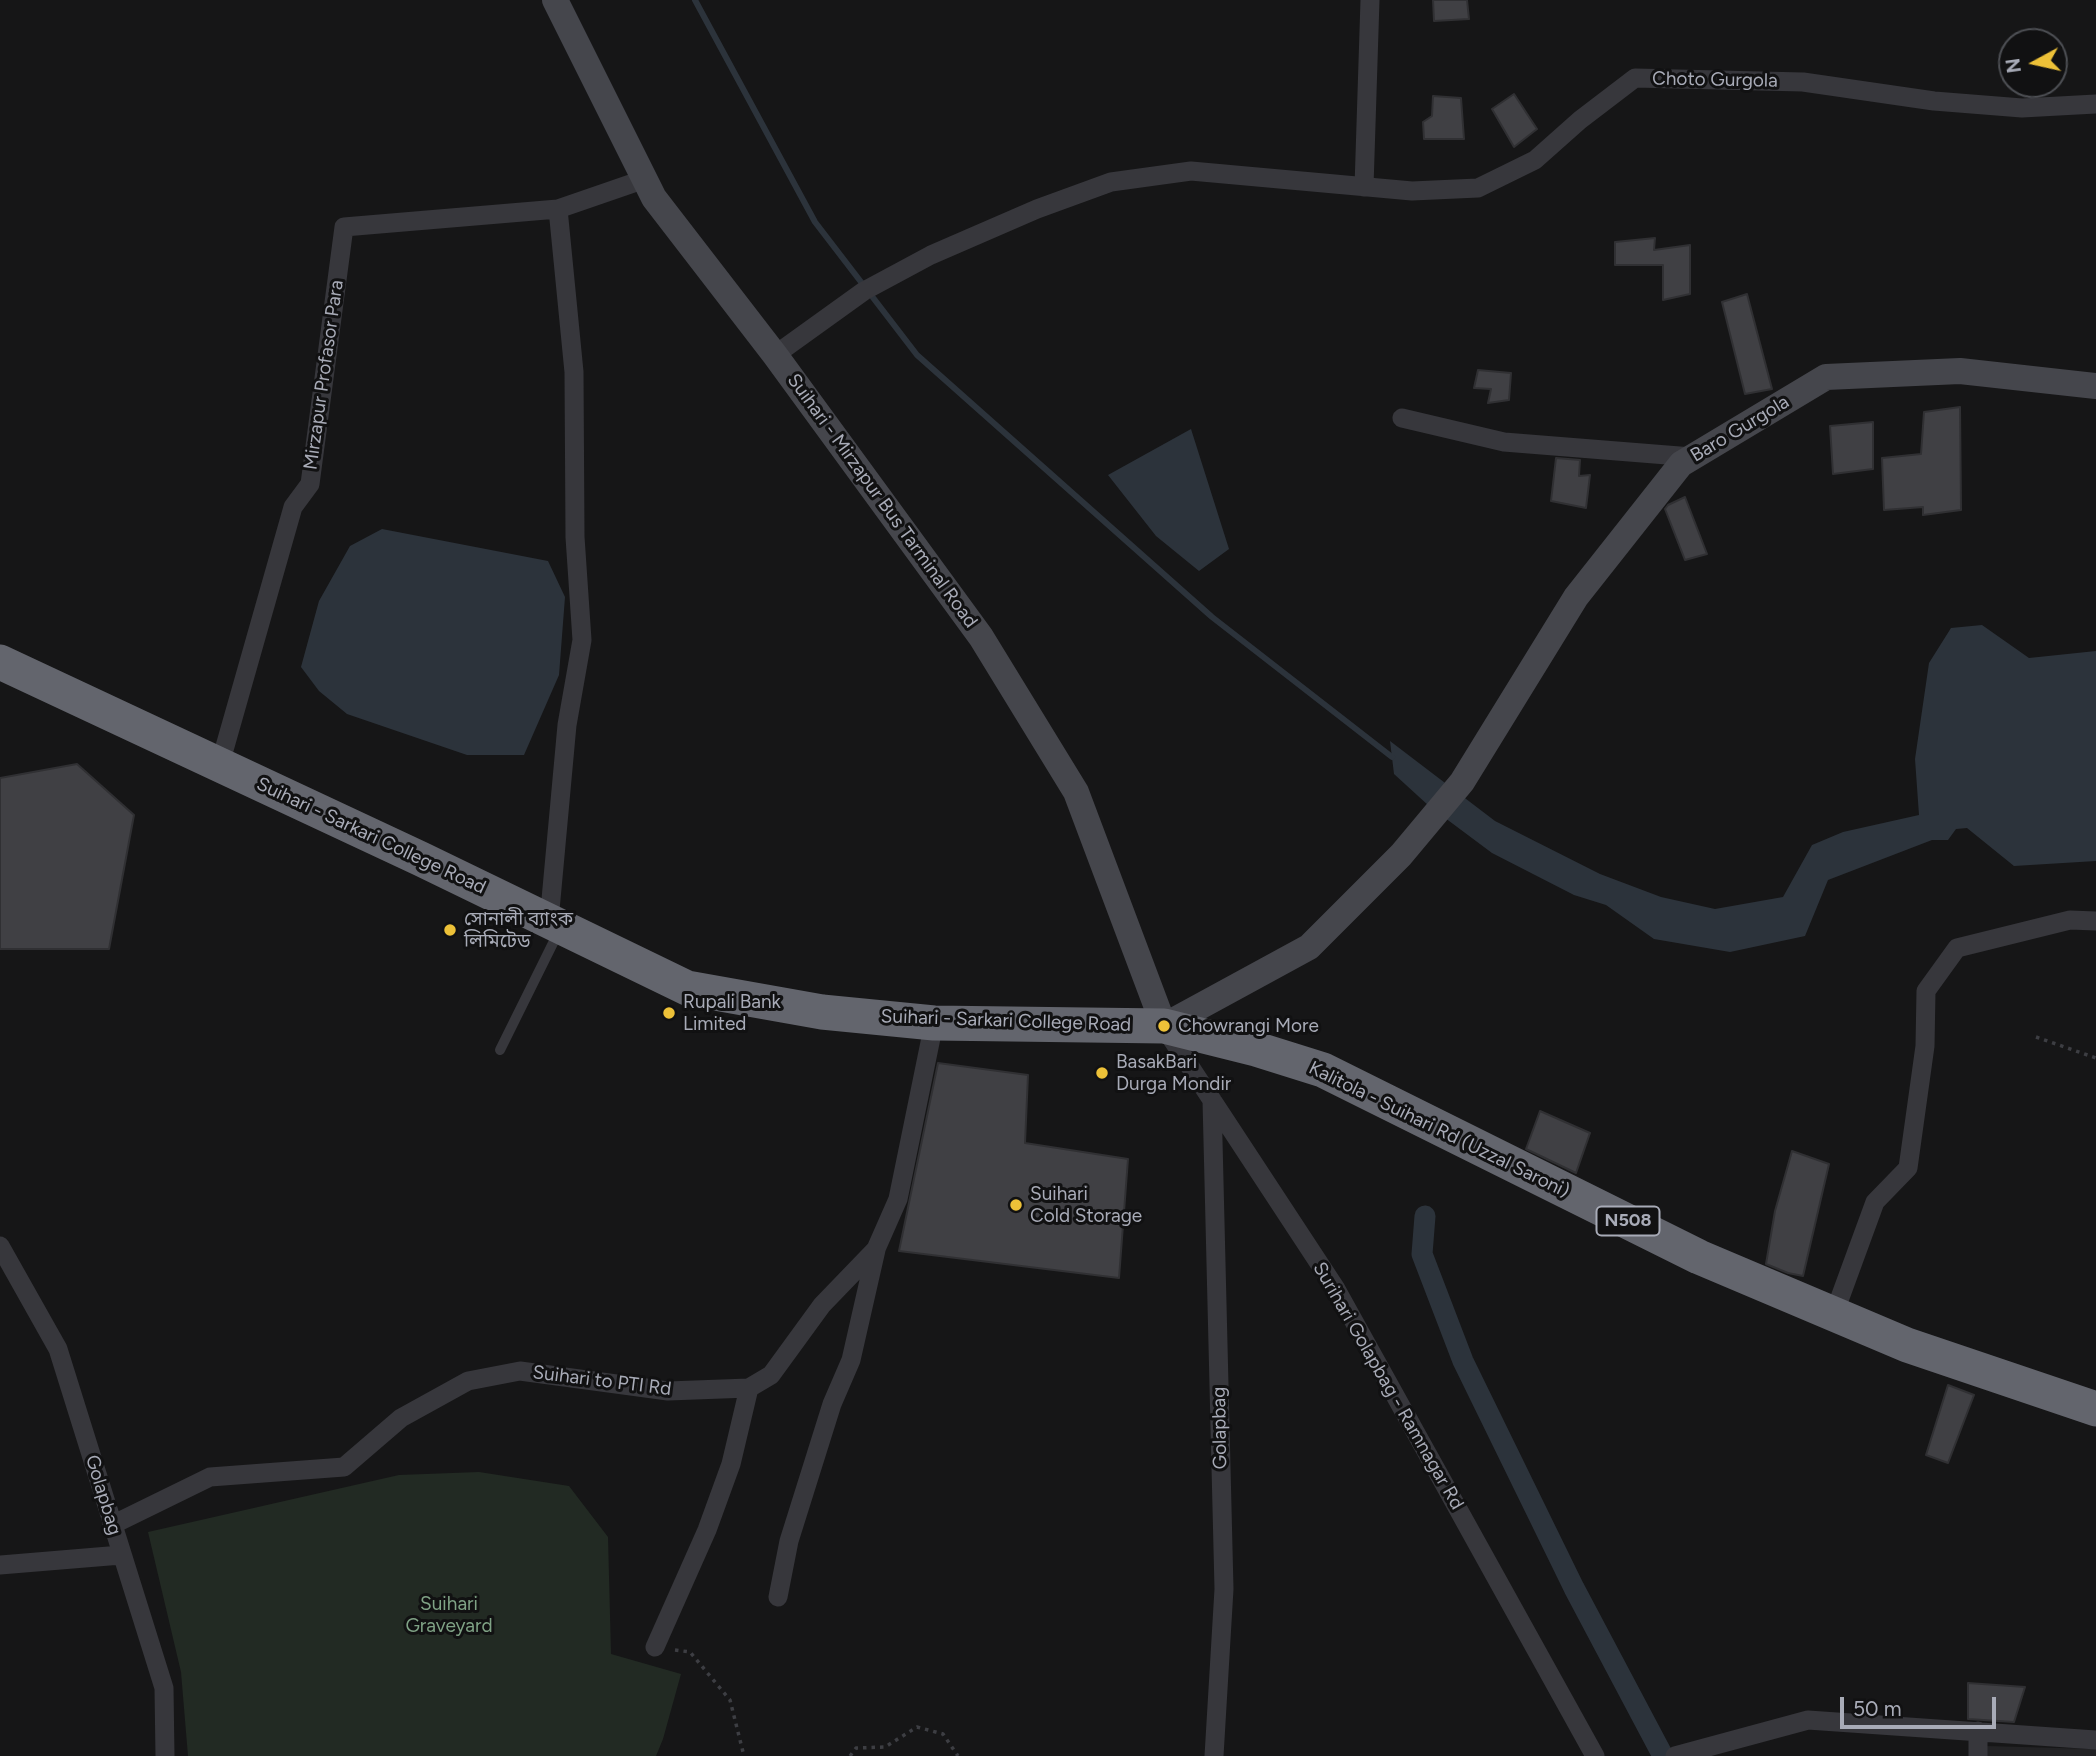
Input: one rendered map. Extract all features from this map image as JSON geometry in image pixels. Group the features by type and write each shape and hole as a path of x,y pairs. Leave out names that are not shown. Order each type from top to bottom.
{"highway":[{"name":"Suihari - Sarkari College Road","path":"0,662 220,764 687,988 822,1012 934,1023 1164,1026"},
{"name":"Kalitola - Suihari Rd (Uzzal Saroni)","path":"1164,1026 1256,1049 1323,1070 1699,1257 1906,1345 2096,1409"}],"street":[{"name":"Suihari - Mirzapur Bus Tarminal Road","path":"555,0 654,198 775,355 981,637 1076,792 1164,1026"},
{"path":"1364,187 1370,0"},
{"name":"Choto Gurgola","path":"775,355 847,303 931,255 1037,209 1111,181 1191,171 1412,191 1478,188 1535,160 1580,120 1635,78 1803,82 1934,101 2022,108 2096,104"},
{"name":"Mirzapur Profasor Para","path":"220,764 293,507 310,484 344,227 558,209 645,179"},
{"path":"555,923 567,725 582,640 575,537 574,372 558,209"},
{"name":"Baro Gurgola","path":"1164,1026 1309,947 1401,855 1462,782 1576,597 1681,464 1826,377 1960,371 2096,386"},
{"path":"1402,418 1504,442 1692,457"},
{"path":"1834,1314 1875,1202 1908,1168 1925,1046 1926,991 1957,948 2070,920 2096,921"},
{"path":"778,1597 789,1541 832,1404 851,1360 876,1249 898,1199 934,1023"},
{"name":"Surihari Golapbag - Ramnagar Rd","path":"1164,1026 1336,1289 1595,1756"},
{"name":"Golapbag","path":"1212,1100 1224,1589 1214,1756"},
{"name":"Golapbag","path":"0,1246 58,1349 164,1688 165,1756"},
{"path":"655,1647 707,1530 731,1464 749,1388 771,1375 822,1305 876,1249"},
{"name":"Suihari to PTI Rd","path":"112,1525 210,1478 344,1467 401,1418 468,1381 520,1371 667,1391 749,1388"},
{"path":"0,1565 121,1555"},
{"path":"1679,1755 1808,1720 2096,1740"},
{"path":"1978,1731 1978,1756"}],"lane":[{"path":"500,1050 555,923"}],"path":[{"path":"2036,1037 2096,1058"},
{"path":"655,1647 690,1652 730,1700 744,1756"},
{"path":"850,1756 856,1748 886,1747 917,1727 943,1734 958,1756"}],"shaded area":[{"path":"1191,429 1229,549 1199,571 1156,536 1108,475"},
{"path":"382,529 548,561 565,597 559,675 524,755 467,755 347,714 319,691 301,667 319,601 350,546"},
{"path":"1982,625 2029,658 2096,651 2096,861 2014,866 1967,828 1956,829 1948,840 1932,840 1828,880 1805,936 1730,952 1654,939 1606,905 1574,895 1492,853 1429,806 1394,774 1390,741 1495,821 1600,874 1661,897 1715,909 1783,897 1812,845 1843,832 1919,815 1915,759 1929,663 1951,628"},
{"path":"1987,1746 2096,1749 2096,1756 1987,1756"}],"green space":[{"name":"Suihari Graveyard","path":"479,1472 569,1486 608,1537 611,1654 681,1674 656,1756 188,1756 181,1672 148,1532 399,1475"}],"building":[{"path":"1433,0 1467,0 1469,19 1434,21"},
{"path":"1514,94 1537,129 1514,147 1492,109"},
{"path":"1433,96 1461,98 1464,139 1424,139 1423,122 1432,116"},
{"path":"1655,238 1654,250 1690,245 1690,294 1663,300 1663,265 1615,265 1615,242"},
{"path":"1747,294 1772,389 1745,394 1722,302"},
{"path":"1478,370 1511,373 1509,400 1488,403 1491,389 1474,388"},
{"path":"1960,407 1961,510 1923,515 1923,507 1884,510 1882,458 1921,454 1924,412"},
{"path":"1873,422 1873,469 1833,474 1830,426"},
{"path":"1556,458 1580,460 1579,476 1590,475 1586,508 1551,501"},
{"path":"1685,497 1707,554 1685,560 1665,509"},
{"path":"77,764 134,815 109,949 0,949 0,778"},
{"name":"Suihari Cold Storage","path":"938,1063 1028,1075 1025,1143 1128,1159 1119,1278 899,1251"},
{"path":"1540,1111 1590,1133 1576,1173 1526,1149"},
{"path":"1792,1151 1829,1164 1803,1276 1766,1264 1775,1211"},
{"path":"1948,1385 1974,1395 1948,1463 1926,1455"},
{"path":"1968,1683 2025,1687 2014,1722 1968,1719"}],"waterway":[{"path":"695,0 815,222 917,355 1212,617 1392,757"},
{"path":"1425,1216 1422,1254 1463,1361 1574,1588 1663,1756"}],"place":[{"name":"সোনালী ব্যাংক লিমিটেড","path":"450,930"},
{"name":"Rupali Bank Limited","path":"669,1013"},
{"name":"Chowrangi More","path":"1164,1026"},
{"name":"BasakBari Durga Mondir","path":"1102,1073"},
{"name":"Suihari Cold Storage","path":"1016,1205"}]}
